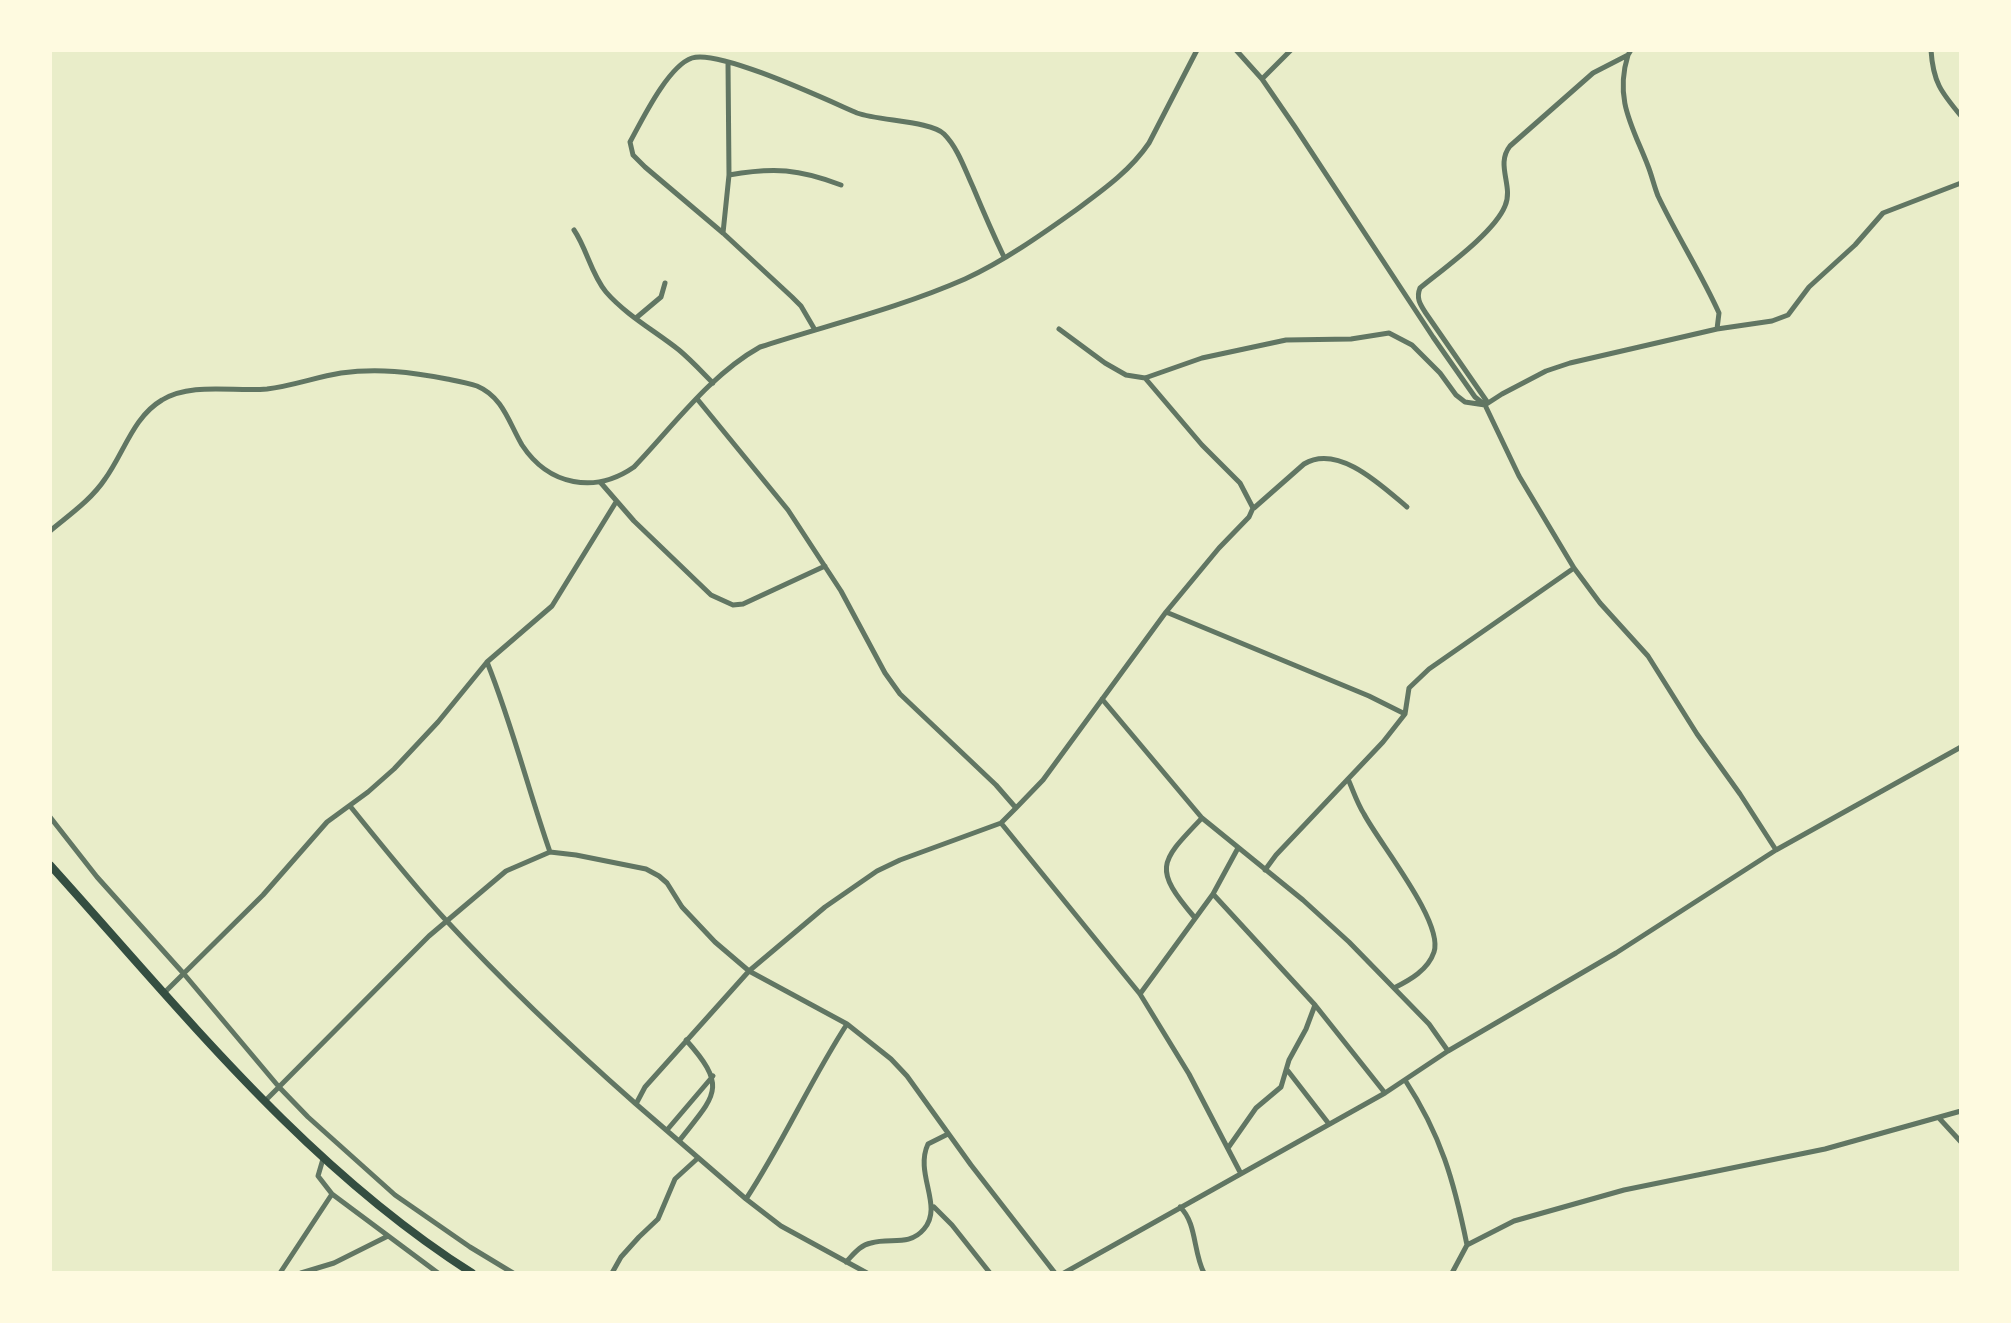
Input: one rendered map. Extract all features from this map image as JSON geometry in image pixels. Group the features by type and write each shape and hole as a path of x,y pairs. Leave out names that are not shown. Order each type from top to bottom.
{"highway":[{"path":"50,865 230,1066 324,1160 423,1242 472,1273"}],"street":[{"path":"50,532 104,482 135,425 162,399 196,390 281,387 362,371 391,370 478,386 499,402 523,446 556,475 572,482 601,483 619,478 713,382 760,347 859,318 976,273 1097,194 1140,157 1197,50"},
{"path":"1236,50 1262,79 1329,175 1468,387 1487,404"},
{"path":"1262,79 1291,50"},
{"path":"1931,50 1934,78 1961,116"},
{"path":"1630,53 1622,72 1622,91 1634,137 1656,192 1716,306 1717,329"},
{"path":"1630,53 1593,73 1504,153 1504,208 1484,234 1420,288 1419,301 1487,404 1519,476 1574,568 1648,656 1776,850"},
{"path":"815,330 801,306 724,232 634,155 630,142 644,116 682,63 696,56 728,62 813,92 864,116 930,126 942,132 961,160 1004,257"},
{"path":"724,232 729,175 728,62"},
{"path":"729,175 788,170 808,172 842,184"},
{"path":"1058,329 1126,375 1145,378 1202,358 1286,340 1350,339 1390,333 1412,345 1465,402 1487,404 1546,371 1570,363 1788,315 1809,287 1883,213 1961,183"},
{"path":"574,230 605,291 713,382"},
{"path":"636,318 662,298 665,283"},
{"path":"1145,378 1202,445 1240,482 1253,508"},
{"path":"698,400 788,510 826,566 900,694 1016,808"},
{"path":"636,1104 645,1087 749,971 825,907 877,871 1000,822 1016,808 1043,780 1218,548 1253,508 1304,464 1322,457 1341,462 1370,476 1407,507"},
{"path":"601,483 692,578 711,595 733,605 826,566"},
{"path":"165,992 264,895 327,822 394,770 487,662 552,606 616,502"},
{"path":"1265,870 1382,742 1404,714 1409,688 1429,669 1574,568"},
{"path":"1166,612 1404,714"},
{"path":"487,662 514,732 550,852"},
{"path":"1102,699 1202,818 1326,921 1429,1024 1448,1051"},
{"path":"1064,1273 1385,1093 1776,850 1961,747"},
{"path":"1348,778 1364,814 1416,894 1433,928 1433,955 1423,970 1394,988"},
{"path":"350,806 446,920 536,1012 636,1104 782,1226 866,1273"},
{"path":"50,817 97,878 279,1087 336,1144 395,1195 512,1273"},
{"path":"1195,918 1167,877 1166,863 1174,847 1202,818"},
{"path":"1000,822 1140,994 1189,1074 1240,1172"},
{"path":"1140,994 1213,894 1238,848"},
{"path":"265,1101 446,920 506,872 550,852 646,870 659,876 714,942 749,971 847,1024 899,1068 1055,1273"},
{"path":"1213,894 1315,1005 1385,1093"},
{"path":"1228,1148 1256,1108 1281,1086 1315,1005"},
{"path":"746,1199 847,1024"},
{"path":"679,1140 713,1090 713,1076 686,1040"},
{"path":"1287,1070 1329,1124"},
{"path":"667,1130 713,1076"},
{"path":"1406,1080 1442,1147 1467,1244"},
{"path":"1452,1273 1467,1244 1514,1221 1624,1190 1825,1149 1961,1111"},
{"path":"1938,1118 1961,1142"},
{"path":"846,1262 872,1242 909,1240 930,1220 932,1205 924,1180 924,1153 928,1144 948,1134"},
{"path":"612,1273 638,1237 658,1219 676,1179 698,1158"},
{"path":"324,1160 318,1176 332,1194 438,1273"},
{"path":"280,1273 332,1194"},
{"path":"932,1205 990,1273"},
{"path":"1180,1206 1188,1215 1204,1273"},
{"path":"301,1273 334,1263 388,1236"},
{"path":"844,1273 854,1267"}]}
